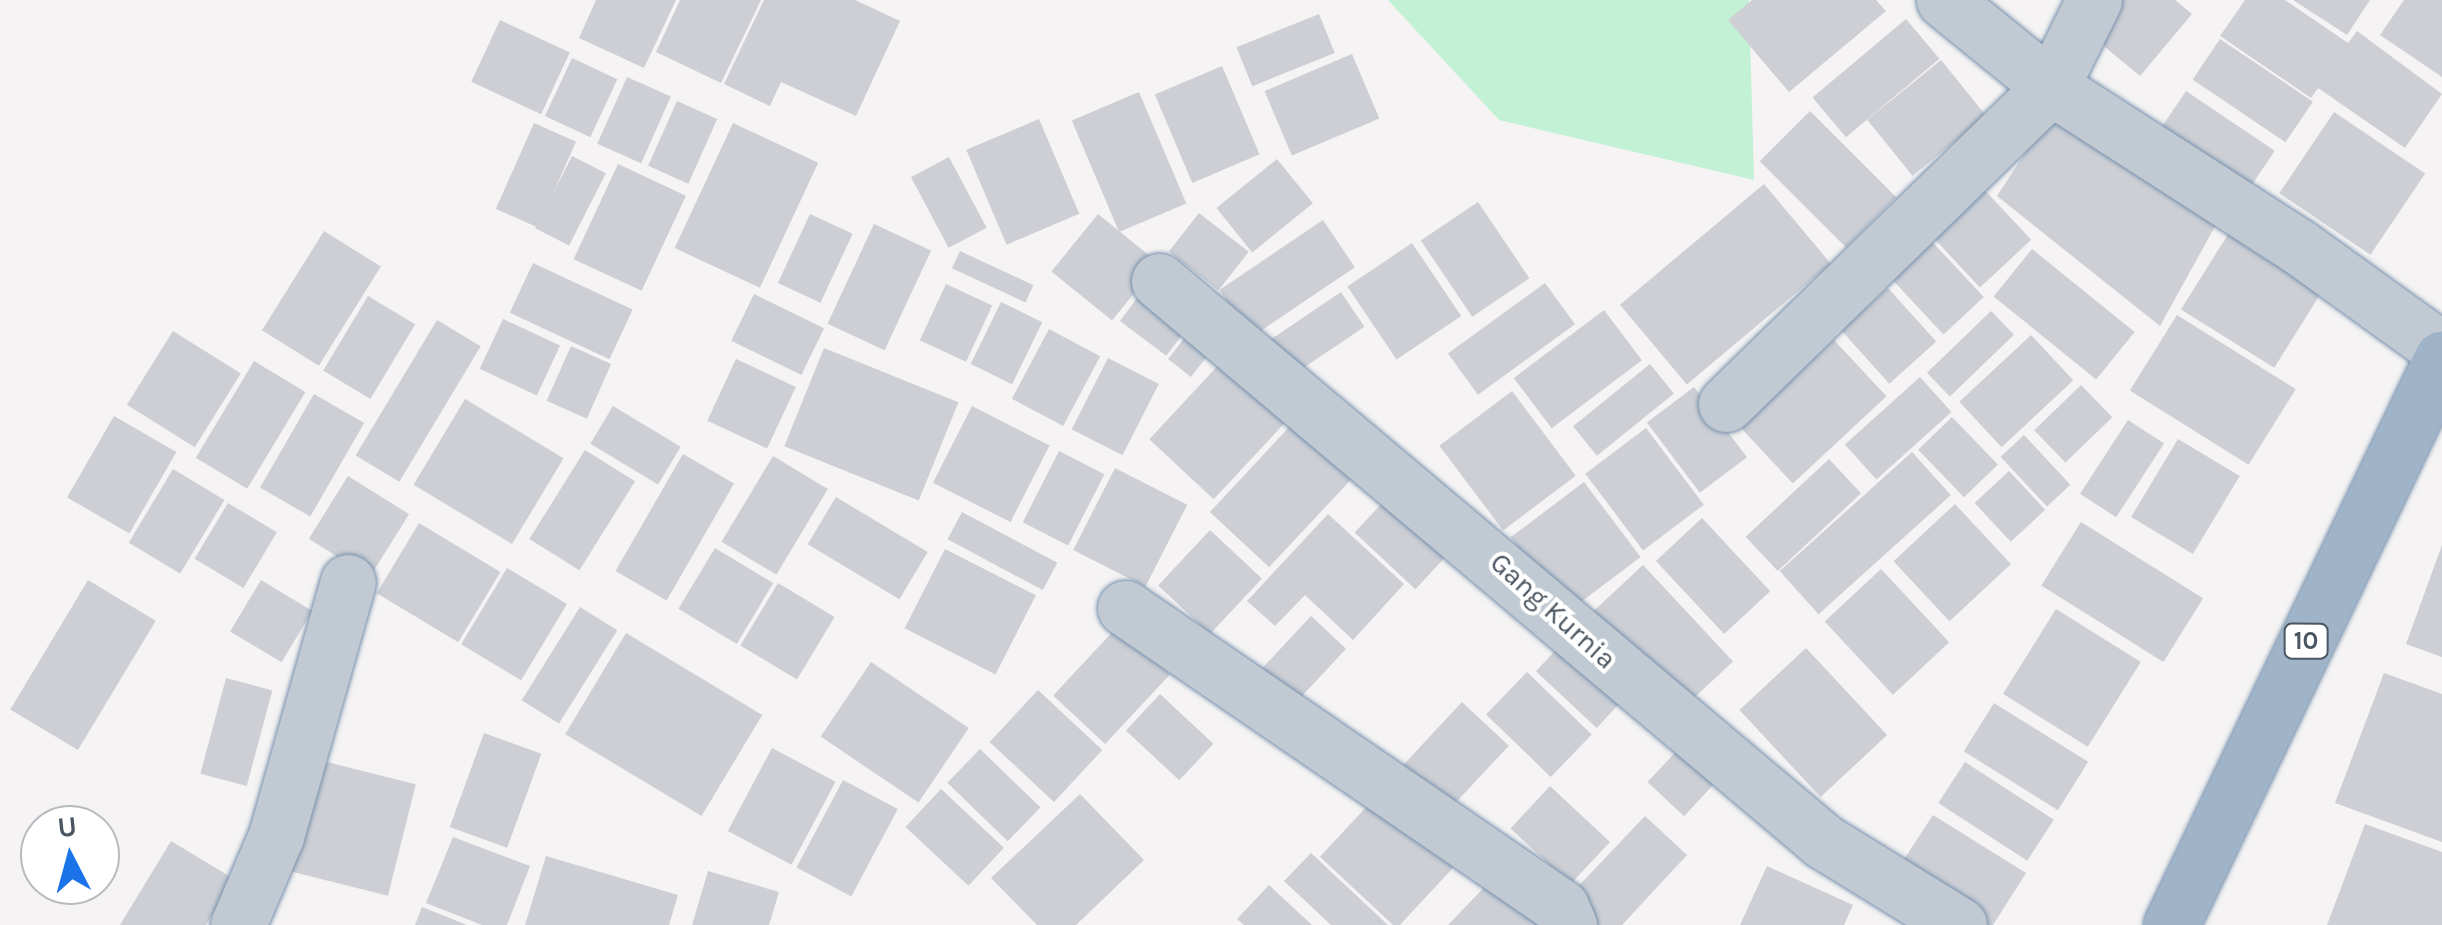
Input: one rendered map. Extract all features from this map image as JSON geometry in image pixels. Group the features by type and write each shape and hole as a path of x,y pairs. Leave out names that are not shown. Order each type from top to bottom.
{"highway":[{"name":"10","path":"2171,925 2442,358"}],"street":[{"path":"1944,0 2051,87 2298,246 2442,350"},
{"path":"1726,404 2051,87 2094,0"},
{"name":"Gang Kurnia","path":"1159,281 1823,841 1959,925"},
{"path":"238,925 276,836 348,582"},
{"path":"1124,608 1561,907 1569,925"}],"green space":[{"path":"1388,0 1749,0 1754,180 1499,120"}],"building":[{"path":"596,0 676,0 644,68 579,38"},
{"path":"680,0 761,0 721,83 656,52"},
{"path":"764,0 855,0 900,21 856,116 781,82 770,106 724,84"},
{"path":"1752,0 1876,0 1886,11 1789,92 1728,20"},
{"path":"2116,0 2175,0 2192,14 2140,76 2088,33"},
{"path":"2245,0 2285,0 2348,43 2357,31 2442,94 2405,148 2318,88 2311,98 2220,36"},
{"path":"2293,0 2370,0 2347,35"},
{"path":"2404,0 2442,0 2442,77 2380,35"},
{"path":"1319,14 1335,53 1252,86 1236,47"},
{"path":"1906,19 1939,59 1846,137 1813,97"},
{"path":"500,20 570,53 541,114 471,82"},
{"path":"2220,39 2313,102 2285,142 2193,80"},
{"path":"1352,54 1379,118 1292,156 1265,91"},
{"path":"572,58 617,79 590,137 545,116"},
{"path":"1941,60 1986,116 1912,176 1867,120"},
{"path":"1222,66 1260,154 1192,183 1155,95"},
{"path":"627,77 671,97 641,163 597,144"},
{"path":"2186,91 2275,151 2244,196 2155,137"},
{"path":"1139,92 1186,203 1119,232 1072,121"},
{"path":"677,101 717,119 688,184 648,166"},
{"path":"2054,108 2223,212 2160,326 1997,196"},
{"path":"1810,111 1896,197 1846,247 1760,161"},
{"path":"2334,112 2425,174 2370,255 2279,193"},
{"path":"1039,119 1079,214 1007,245 966,150"},
{"path":"534,123 576,142 538,228 496,209"},
{"path":"733,123 818,163 760,288 675,248"},
{"path":"572,156 606,173 569,245 535,228"},
{"path":"949,157 987,228 949,248 911,177"},
{"path":"1277,159 1313,203 1252,252 1216,208"},
{"path":"618,164 686,196 642,291 574,259"},
{"path":"1764,184 1831,264 1687,385 1620,305"},
{"path":"1980,185 2031,240 1980,288 1929,233"},
{"path":"1478,202 1529,278 1472,317 1421,241"},
{"path":"1199,213 1249,252 1218,290 1169,252"},
{"path":"810,214 853,234 820,303 778,283"},
{"path":"1098,214 1159,263 1112,321 1051,272"},
{"path":"1323,220 1355,267 1251,337 1219,290"},
{"path":"2235,223 2328,281 2274,368 2181,310"},
{"path":"874,224 931,251 885,350 828,324"},
{"path":"324,231 381,267 319,366 262,330"},
{"path":"1923,232 1984,297 1943,335 1883,270"},
{"path":"1412,243 1461,316 1397,360 1347,287"},
{"path":"2032,249 2135,332 2096,379 1994,296"},
{"path":"960,251 1033,285 1025,302 952,268"},
{"path":"533,263 633,309 609,359 510,313"},
{"path":"1545,283 1575,324 1478,395 1448,354"},
{"path":"946,284 992,306 966,362 920,340"},
{"path":"1888,288 1936,342 1889,384 1841,330"},
{"path":"1144,289 1190,324 1166,356 1120,321"},
{"path":"1341,292 1364,327 1287,379 1264,344"},
{"path":"754,294 824,328 801,375 731,341"},
{"path":"368,296 415,324 370,399 323,371"},
{"path":"1001,302 1042,322 1012,384 971,364"},
{"path":"1604,310 1642,360 1552,428 1514,378"},
{"path":"1991,311 2014,335 1950,397 1927,373"},
{"path":"2177,315 2296,389 2249,465 2130,390"},
{"path":"503,319 560,346 537,395 480,369"},
{"path":"437,320 481,346 399,482 356,455"},
{"path":"1197,322 1220,340 1191,377 1168,359"},
{"path":"1049,329 1100,356 1063,426 1012,399"},
{"path":"173,331 241,373 195,447 127,405"},
{"path":"2031,335 2073,380 2002,447 1959,402"},
{"path":"1834,340 1887,396 1793,484 1740,427"},
{"path":"571,346 611,364 587,419 547,401"},
{"path":"824,348 958,402 919,501 784,446"},
{"path":"1108,358 1159,384 1122,455 1072,429"},
{"path":"1225,358 1289,418 1214,499 1149,439"},
{"path":"736,359 796,387 767,449 707,421"},
{"path":"254,361 305,392 247,489 196,458"},
{"path":"1650,364 1674,394 1597,456 1573,426"},
{"path":"1920,377 1951,412 1876,480 1845,445"},
{"path":"2081,385 2112,417 2066,463 2034,430"},
{"path":"1694,387 1747,457 1700,493 1647,423"},
{"path":"1512,391 1576,476 1503,530 1439,446"},
{"path":"314,394 364,423 310,517 260,488"},
{"path":"465,399 564,458 512,544 413,485"},
{"path":"613,406 681,447 658,484 590,444"},
{"path":"972,406 1050,445 1010,522 933,483"},
{"path":"1306,409 1365,464 1269,567 1210,512"},
{"path":"114,416 176,452 129,533 67,497"},
{"path":"1952,417 1998,464 1964,497 1918,450"},
{"path":"2128,420 2164,443 2116,517 2080,494"},
{"path":"1646,428 1704,505 1643,550 1585,474"},
{"path":"2024,435 2070,485 2047,507 2001,457"},
{"path":"2178,439 2240,476 2193,554 2131,517"},
{"path":"585,450 635,481 579,570 529,539"},
{"path":"1059,451 1104,474 1068,545 1023,522"},
{"path":"1912,452 1951,495 1819,614 1780,571"},
{"path":"683,454 734,484 667,600 616,571"},
{"path":"773,456 828,489 776,575 721,542"},
{"path":"1829,459 1861,493 1778,571 1746,537"},
{"path":"1115,468 1187,505 1145,587 1073,550"},
{"path":"173,469 224,500 180,574 129,543"},
{"path":"2009,471 2045,510 2011,542 1975,503"},
{"path":"348,476 409,514 370,577 309,539"},
{"path":"1584,482 1641,557 1567,612 1511,537"},
{"path":"1399,485 1460,542 1415,589 1355,533"},
{"path":"836,497 928,552 899,599 808,544"},
{"path":"228,503 277,532 243,588 195,559"},
{"path":"1955,504 2011,564 1949,621 1894,561"},
{"path":"962,512 1057,563 1043,590 947,539"},
{"path":"1328,514 1404,584 1353,640 1305,595 1275,626 1247,601"},
{"path":"1702,518 1770,591 1724,634 1656,561"},
{"path":"2081,522 2203,598 2163,662 2041,586"},
{"path":"419,523 500,572 458,642 377,593"},
{"path":"1210,530 1262,578 1210,634 1158,586"},
{"path":"2442,545 2442,657 2406,644"},
{"path":"715,548 773,583 737,644 678,609"},
{"path":"945,549 1036,595 995,675 905,628"},
{"path":"1643,565 1733,662 1677,713 1587,617"},
{"path":"507,568 567,604 521,680 461,644"},
{"path":"1881,569 1949,642 1893,695 1825,622"},
{"path":"88,580 156,621 78,750 10,709"},
{"path":"261,580 312,611 282,662 230,631"},
{"path":"778,583 835,617 797,680 740,646"},
{"path":"580,607 617,630 559,724 522,700"},
{"path":"2056,609 2141,662 2088,747 2003,694"},
{"path":"1311,616 1346,649 1292,707 1257,674"},
{"path":"1118,626 1170,674 1105,744 1053,695"},
{"path":"626,633 762,715 702,816 565,734"},
{"path":"1568,637 1629,694 1597,728 1536,671"},
{"path":"1806,648 1887,735 1821,797 1739,710"},
{"path":"871,662 969,728 918,803 821,737"},
{"path":"1527,672 1592,735 1551,777 1486,714"},
{"path":"2384,673 2442,694 2442,842 2335,803"},
{"path":"226,678 272,690 247,786 200,774"},
{"path":"1038,690 1102,750 1054,802 990,742"},
{"path":"1160,694 1213,744 1179,780 1126,731"},
{"path":"1462,702 1509,746 1445,814 1399,770"},
{"path":"1994,703 2088,762 2058,810 1964,751"},
{"path":"484,733 541,754 507,848 450,827"},
{"path":"1683,744 1720,778 1684,816 1648,782"},
{"path":"772,748 836,782 791,865 728,831"},
{"path":"980,749 1040,807 1008,841 947,783"},
{"path":"311,758 416,784 388,896 283,870"},
{"path":"1965,762 2054,820 2027,861 1938,803"},
{"path":"843,780 898,809 851,897 797,867"},
{"path":"1550,786 1610,842 1570,884 1510,828"},
{"path":"1384,788 1461,860 1400,925 1393,925 1320,857"},
{"path":"941,789 1004,848 968,886 906,827"},
{"path":"1080,794 1144,860 1076,925 1037,925 991,878"},
{"path":"1933,815 2026,873 1993,925 1977,925 1895,873"},
{"path":"1645,816 1687,855 1622,925 1598,925 1568,897"},
{"path":"2365,824 2442,852 2442,925 2327,925"},
{"path":"453,837 530,866 507,925 482,925 426,903"},
{"path":"171,841 234,879 206,925 120,925"},
{"path":"1311,853 1388,925 1331,925 1284,881"},
{"path":"546,856 678,895 669,925 525,925"},
{"path":"1767,866 1853,905 1844,925 1740,925"},
{"path":"708,871 779,892 769,925 692,925"},
{"path":"1493,878 1544,925 1448,925"},
{"path":"1269,885 1312,925 1244,925 1237,919"},
{"path":"422,907 467,925 415,925"}]}
